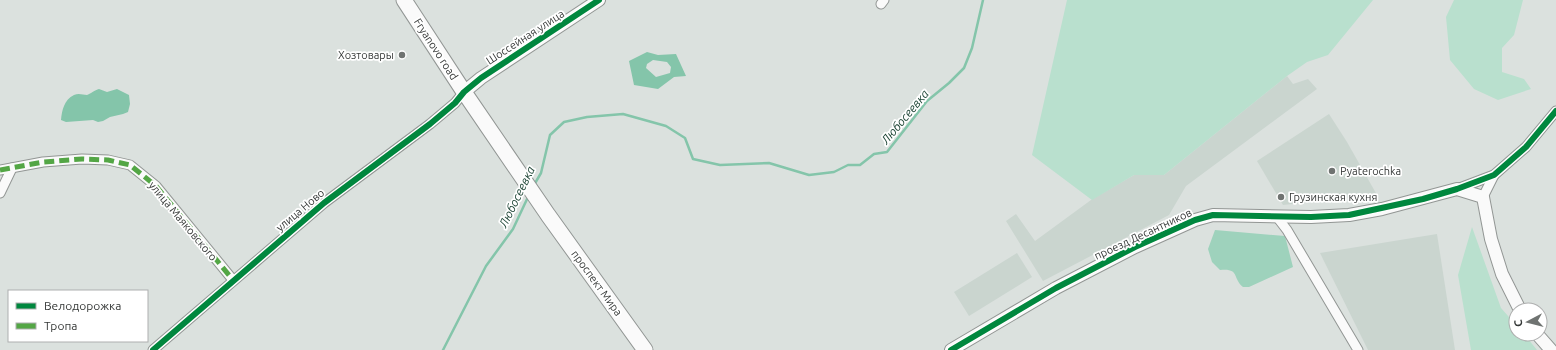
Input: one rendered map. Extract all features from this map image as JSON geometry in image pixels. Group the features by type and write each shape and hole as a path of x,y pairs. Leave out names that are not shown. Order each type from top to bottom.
{"main road":[{"name":"Fryanovo road","path":"404,0 464,92 548,215"},
{"name":"проспект Мира","path":"548,215 645,350"}],"street":[{"name":"Шоссейная улица","path":"464,92 481,78 599,0"},
{"name":"улица Ново","path":"153,350 324,203 430,124 455,103 464,92"},
{"path":"1457,189 1494,175 1526,147 1556,111"},
{"name":"улица Маяковского","path":"0,170 44,162 82,159 108,160 130,164 156,186 233,280"},
{"path":"0,194 12,168"},
{"path":"1494,175 1483,197 1491,239 1502,274 1516,302"},
{"path":"1457,189 1483,197"},
{"name":"проезд Десантников","path":"951,350 1056,288 1179,226 1214,215 1311,217 1350,215 1389,207 1457,189"},
{"path":"1277,217 1287,230 1358,350"},
{"path":"1544,342 1551,350"}],"shaded area":[{"path":"1067,0 1373,0 1328,55 1307,62 1287,76 1164,175 1134,175 1092,200 1032,155"},
{"path":"1454,0 1523,0 1514,35 1502,48 1502,72 1524,79 1531,89 1498,100 1474,89 1450,60 1446,17"},
{"path":"647,52 658,55 676,54 686,76 674,77 658,89 634,85 629,61","holes":["653,60 667,62 671,67 670,73 656,77 646,68 647,64"]},
{"path":"1287,76 1293,84 1308,79 1317,89 1186,186 1169,215 1043,281 1006,221 1016,214 1035,241 1091,200 1134,175 1164,175"},
{"path":"99,89 107,92 117,89 129,95 130,104 128,112 98,122 93,120 66,122 61,120 64,106 71,97 78,94 87,95"},
{"path":"1329,114 1347,142 1377,195 1283,205 1257,161"},
{"path":"1472,227 1501,308 1508,316 1508,342 1530,342 1537,350 1471,350 1458,275"},
{"path":"1215,230 1285,236 1293,267 1249,287 1243,287 1233,272 1220,270 1212,262 1208,249"},
{"path":"1437,234 1455,350 1368,350 1320,253"},
{"path":"1017,253 1032,277 969,316 954,292"}],"waterway":[{"name":"Любосеевка","path":"534,185 541,173 550,135 564,122 587,117 623,114 666,126 685,138 693,159 720,165 769,163 809,175 834,172 848,165 860,165 874,154 887,152 927,101 949,83 964,68 972,48 983,0"},
{"name":"Любосеевка","path":"443,350 486,266 513,229 528,197"}],"marked path":[{"path":"0,170 43,162 82,159 108,160 130,165 156,186 233,280"}],"cycle path":[{"path":"153,350 324,203 430,124 481,78 599,0"},
{"path":"951,350 1056,288 1135,247 1195,220 1213,215 1311,217 1349,215 1423,199 1457,189 1494,175 1526,147 1556,111"}],"place":[{"name":"Хозтовары","path":"402,55"},
{"name":"Pyaterochka","path":"1332,171"},
{"name":"Грузинская кухня","path":"1281,197"}]}
